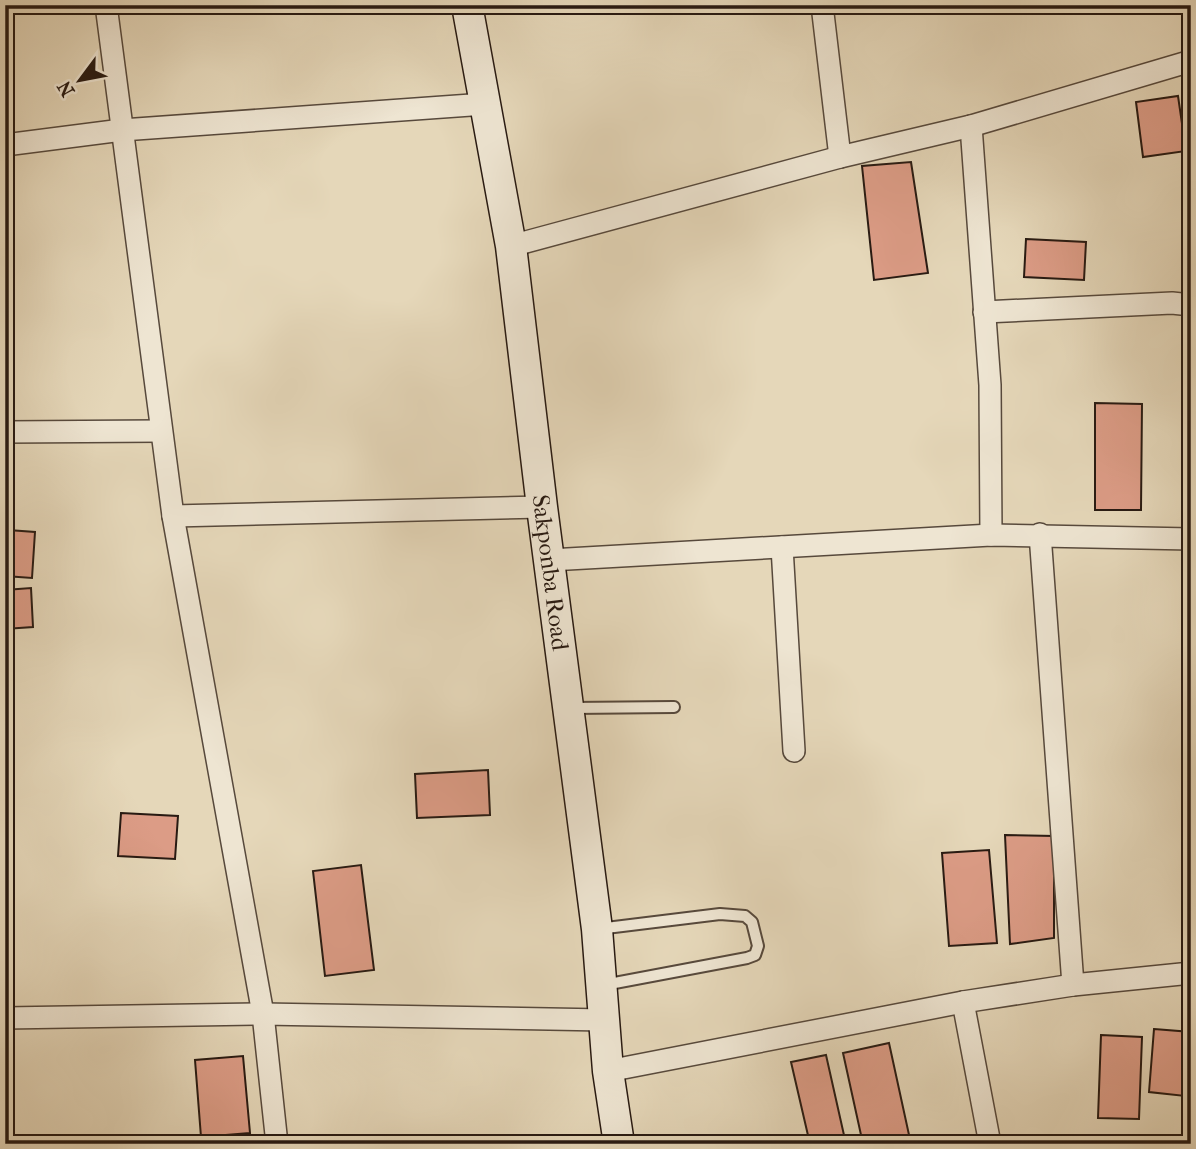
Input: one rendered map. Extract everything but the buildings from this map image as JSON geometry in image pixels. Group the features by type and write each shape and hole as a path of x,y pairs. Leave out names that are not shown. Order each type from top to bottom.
{"main road":[{"name":"Sakponba Road","path":"467,5 511,246 597,929 608,1071 619,1144"}],"street":[{"path":"106,5 173,516 263,1014 277,1144"},
{"path":"822,5 840,157"},
{"path":"511,246 840,157 971,126 1191,61"},
{"path":"5,145 122,130 485,104"},
{"path":"971,126 989,384 991,535"},
{"path":"984,312 1172,303 1191,305"},
{"path":"5,432 161,431"},
{"path":"173,516 542,507"},
{"path":"1040,534 1073,985"},
{"path":"550,560 991,535 1191,539"},
{"path":"782,547 794,751"},
{"path":"608,1071 963,1002 1073,985 1191,973"},
{"path":"963,1002 990,1144"},
{"path":"5,1018 263,1014 604,1020"}],"lane":[{"path":"569,708 674,707"},
{"path":"597,929 720,914 740,915 752,922 758,946 755,955 747,958 602,985"}]}
